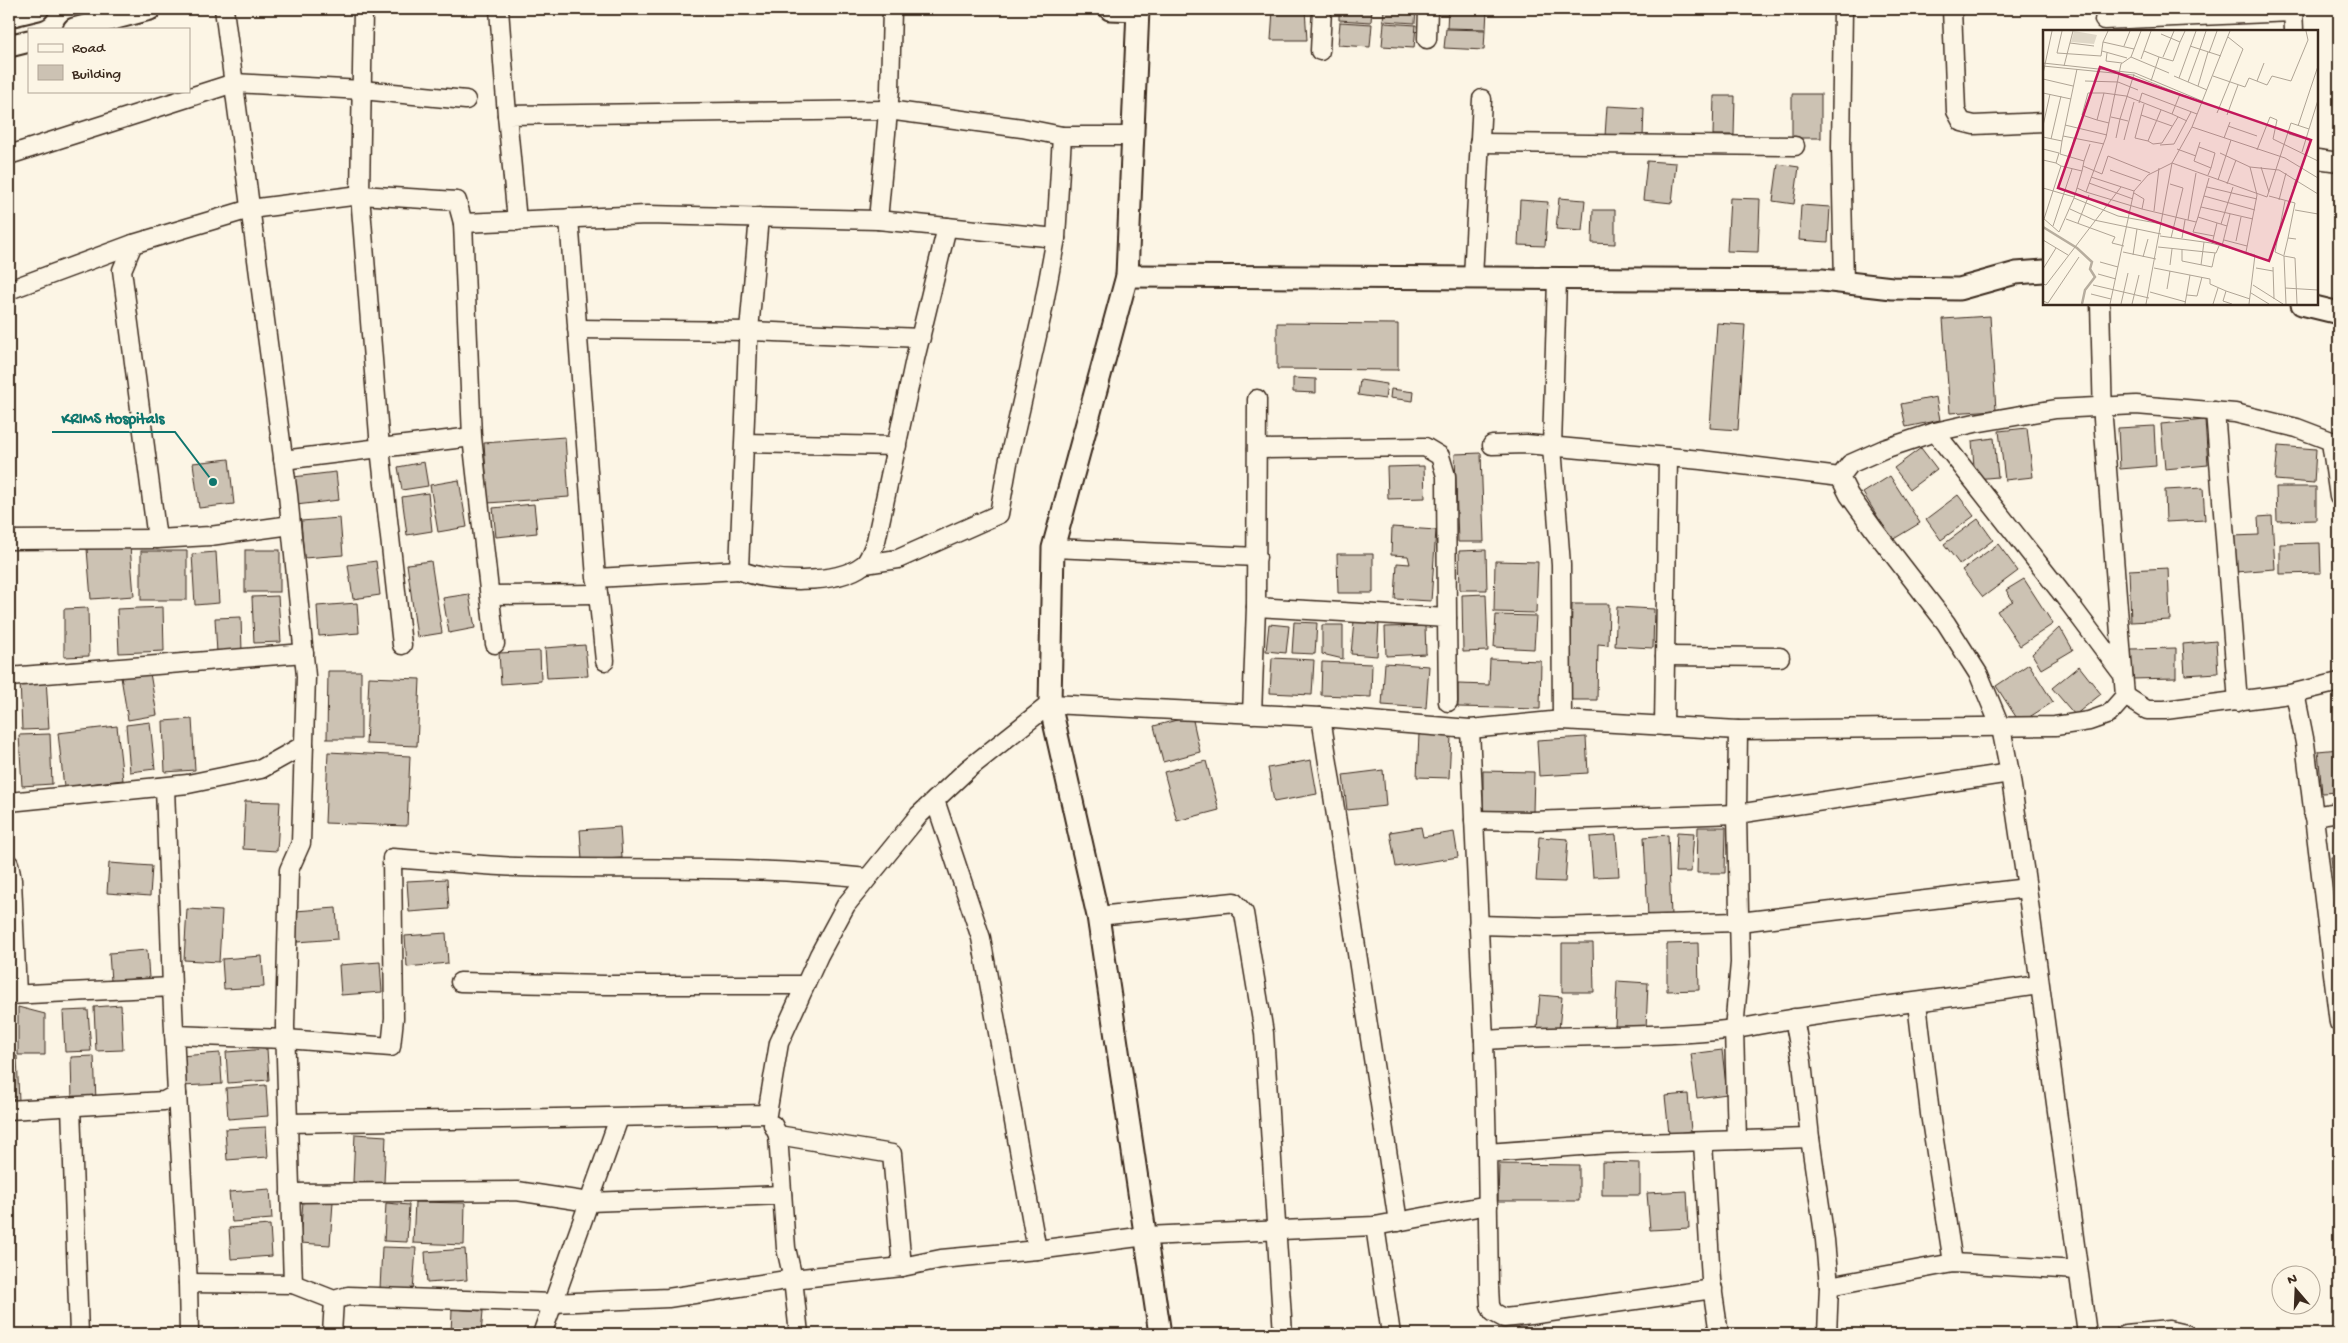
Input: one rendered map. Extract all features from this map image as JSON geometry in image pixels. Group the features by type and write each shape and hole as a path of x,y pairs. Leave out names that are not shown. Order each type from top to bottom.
{"street":[{"path":"9,16 38,9"},
{"path":"78,28 150,9"},
{"path":"224,9 291,525 306,676 301,843 289,870 286,1039 293,1284"},
{"path":"362,9 360,195 380,448 402,645"},
{"path":"499,9 518,221"},
{"path":"878,220 888,110 892,9"},
{"path":"1110,9 1138,9 1127,276 1052,548 1050,704 1098,916 1160,1334"},
{"path":"1320,51 1322,9"},
{"path":"1427,39 1428,9"},
{"path":"1843,9 1841,147 1844,283"},
{"path":"1952,9 1956,111 1962,122 1974,126 2043,122"},
{"path":"2104,20 2293,10 2294,30"},
{"path":"9,46 28,41"},
{"path":"9,155 234,83 362,90 466,100"},
{"path":"1473,278 1482,99"},
{"path":"507,115 888,110 1022,128 1062,136 1133,136"},
{"path":"490,595 597,586 739,570 755,577 795,579 844,575 865,564 898,559 999,514 1008,463 1042,314 1056,238 1062,136"},
{"path":"1479,144 1795,146"},
{"path":"2318,159 2339,162"},
{"path":"9,290 133,244 250,209 360,195 457,200 463,223 472,438 495,644"},
{"path":"463,223 647,215 878,220 1056,238"},
{"path":"739,570 749,331 759,217"},
{"path":"569,218 597,586 605,661"},
{"path":"865,564 876,541 947,227"},
{"path":"133,244 122,270 157,538"},
{"path":"1127,276 1822,280 1892,288 1959,289 2016,272 2043,271"},
{"path":"1557,279 1552,447 1562,565 1562,720"},
{"path":"799,1334 793,1279 786,1248 778,1135 767,1114 779,1043 819,955 846,905 867,878 919,815 968,769 1050,704 1321,717 1470,729 1562,720 1738,730 2001,728 2055,726 2088,722 2109,714 2125,696 2115,589 2103,407 2100,305"},
{"path":"2306,305 2339,313"},
{"path":"577,329 749,331 921,338"},
{"path":"1252,714 1257,557 1256,399"},
{"path":"1840,477 1850,464 1884,449 1935,432 2056,409 2136,404 2215,411 2270,420 2335,443 2339,497"},
{"path":"2215,411 2238,702"},
{"path":"1935,432 2068,600 2124,675"},
{"path":"283,460 472,438"},
{"path":"745,443 897,446"},
{"path":"1492,445 1526,444 1668,457 1840,477"},
{"path":"1257,450 1425,448 1440,456 1446,476 1448,702"},
{"path":"1664,726 1668,457"},
{"path":"1840,477 1849,495 1951,631 1979,675 2001,728 2010,773 2027,888 2086,1334"},
{"path":"9,540 210,536 291,525"},
{"path":"1052,548 1257,557"},
{"path":"1256,607 1447,618"},
{"path":"9,677 304,654"},
{"path":"1665,656 1780,657"},
{"path":"2125,696 2147,710 2165,710 2238,702 2295,693 2339,682"},
{"path":"2295,693 2305,743 2313,816 2328,915 2339,1023"},
{"path":"1321,717 1398,1222"},
{"path":"1470,729 1484,1040 1490,1305 1493,1312 1504,1318 1713,1289"},
{"path":"1737,1140 1734,1029 1740,963 1737,814 1738,730"},
{"path":"9,802 165,787 261,768 304,745"},
{"path":"1474,820 1531,821 1737,814 2010,773"},
{"path":"165,787 174,1035 188,1283 188,1334"},
{"path":"935,800 982,938 1037,1250"},
{"path":"2313,816 2339,812"},
{"path":"174,1035 286,1039 391,1048 394,1018 392,858 516,867 720,868 819,872 867,878"},
{"path":"9,864 12,880 13,995 172,987"},
{"path":"1478,925 1553,927 1739,922 2027,888"},
{"path":"1098,916 1234,902 1244,913 1264,1033 1282,1334"},
{"path":"460,982 604,986 805,985"},
{"path":"1484,1040 1534,1036 1661,1034 1734,1029 1794,1018 1917,1003 2039,985"},
{"path":"1917,1003 1930,1114 1953,1263"},
{"path":"1794,1018 1802,1062 1810,1138 1825,1240 1829,1286 1827,1334"},
{"path":"9,1110 164,1101 177,1094"},
{"path":"71,1107 79,1334"},
{"path":"288,1123 767,1114"},
{"path":"542,1334 619,1118"},
{"path":"778,1135 892,1154 902,1267"},
{"path":"1487,1153 1608,1144 1810,1138"},
{"path":"1703,1142 1713,1289 1719,1334"},
{"path":"290,1193 517,1191 589,1202 782,1195"},
{"path":"188,1283 293,1284 334,1300 348,1296 553,1302 668,1298 793,1279 902,1267 941,1259 1037,1250 1146,1236 1375,1226 1488,1205"},
{"path":"1375,1226 1391,1334"},
{"path":"1829,1286 1953,1263 2078,1270"},
{"path":"332,1334 334,1300"},
{"path":"2125,1334 2169,1330 2186,1334"}],"building":[{"path":"1273,9 1305,9 1307,40 1271,40"},
{"path":"1339,9 1372,9 1371,22 1339,20"},
{"path":"1384,9 1416,9 1415,23 1383,21"},
{"path":"1448,9 1487,9 1486,29 1447,28"},
{"path":"1340,22 1372,24 1370,47 1338,45"},
{"path":"1384,23 1416,25 1414,48 1382,46"},
{"path":"1446,29 1485,30 1484,50 1444,48"},
{"path":"1792,94 1821,94 1821,138 1792,138"},
{"path":"1714,96 1735,96 1734,135 1713,135"},
{"path":"1607,106 1644,108 1643,138 1605,136"},
{"path":"1647,161 1676,163 1672,203 1643,200"},
{"path":"1778,164 1799,167 1794,204 1773,201"},
{"path":"1559,198 1585,200 1582,231 1556,229"},
{"path":"1730,198 1760,199 1758,252 1727,251"},
{"path":"1520,200 1548,202 1545,246 1518,245"},
{"path":"1801,205 1830,207 1828,242 1799,240"},
{"path":"1593,210 1615,210 1615,244 1592,243"},
{"path":"1990,316 1996,410 1950,413 1943,319"},
{"path":"1277,323 1398,324 1398,370 1277,369"},
{"path":"1717,323 1745,325 1738,430 1710,428"},
{"path":"1293,378 1316,379 1316,393 1293,392"},
{"path":"1360,380 1387,384 1385,399 1358,395"},
{"path":"1391,389 1414,392 1413,401 1390,398"},
{"path":"1936,397 1940,420 1906,427 1901,404"},
{"path":"2205,420 2208,465 2165,469 2161,424"},
{"path":"2154,426 2156,466 2120,469 2118,428"},
{"path":"2027,428 2033,477 2005,480 1999,431"},
{"path":"565,437 569,497 488,503 484,443"},
{"path":"1994,438 1998,477 1975,479 1972,441"},
{"path":"2278,446 2316,449 2314,483 2275,480"},
{"path":"1921,448 1937,469 1910,489 1894,468"},
{"path":"1481,453 1484,542 1458,542 1455,454"},
{"path":"229,459 234,504 199,508 193,463"},
{"path":"424,462 428,486 402,490 398,467"},
{"path":"1424,466 1425,498 1388,499 1387,467"},
{"path":"336,472 339,500 296,505 293,477"},
{"path":"1890,476 1920,523 1892,540 1863,493"},
{"path":"459,480 467,527 438,532 430,485"},
{"path":"2276,487 2316,487 2316,520 2277,521"},
{"path":"2203,488 2205,520 2166,522 2165,490"},
{"path":"428,493 432,531 407,535 402,497"},
{"path":"1958,495 1974,516 1941,540 1926,519"},
{"path":"534,504 537,533 496,537 493,508"},
{"path":"2272,516 2275,569 2235,572 2233,536 2259,535 2258,517"},
{"path":"340,518 343,555 304,558 301,521"},
{"path":"1978,519 1993,540 1960,565 1944,544"},
{"path":"1392,527 1436,530 1431,601 1395,599 1397,563 1410,564 1408,556 1391,555"},
{"path":"2320,543 2321,573 2280,574 2280,544"},
{"path":"1998,544 2018,571 1983,597 1962,570"},
{"path":"130,546 134,596 91,599 87,549"},
{"path":"245,550 280,550 280,592 245,592"},
{"path":"1486,550 1487,590 1460,590 1459,551"},
{"path":"141,551 187,551 187,600 141,600"},
{"path":"216,552 219,603 195,605 192,554"},
{"path":"1337,554 1373,554 1373,593 1338,593"},
{"path":"376,561 380,595 353,599 348,565"},
{"path":"431,561 442,633 417,637 407,564"},
{"path":"1495,561 1538,562 1536,613 1494,612"},
{"path":"2168,568 2170,620 2131,622 2129,570"},
{"path":"2024,579 2053,624 2020,646 1997,611 2013,601 2006,590"},
{"path":"469,594 475,628 449,633 443,598"},
{"path":"1486,594 1488,651 1463,652 1462,595"},
{"path":"278,596 281,642 254,643 252,597"},
{"path":"357,603 359,633 319,636 317,606"},
{"path":"1572,604 1609,604 1608,645 1598,644 1597,700 1570,700"},
{"path":"163,607 164,651 119,653 117,609"},
{"path":"1617,607 1654,609 1653,648 1615,646"},
{"path":"88,608 89,656 64,657 64,609"},
{"path":"1496,615 1536,616 1534,649 1494,647"},
{"path":"241,617 242,652 217,653 215,618"},
{"path":"1354,621 1379,623 1377,656 1351,654"},
{"path":"1294,622 1317,623 1315,654 1292,653"},
{"path":"1269,624 1289,626 1286,653 1266,651"},
{"path":"1322,625 1343,625 1343,659 1322,654"},
{"path":"1425,626 1426,654 1386,656 1385,627"},
{"path":"2060,627 2073,650 2041,669 2032,654"},
{"path":"2216,641 2218,673 2185,675 2183,644"},
{"path":"585,645 588,676 547,678 545,648"},
{"path":"2176,648 2176,678 2131,679 2131,649"},
{"path":"540,651 541,681 501,684 499,653"},
{"path":"1272,658 1314,660 1312,695 1270,693"},
{"path":"1490,659 1541,661 1540,709 1458,707 1458,684 1489,685"},
{"path":"1322,662 1372,664 1371,697 1321,695"},
{"path":"1385,663 1429,666 1426,708 1382,705"},
{"path":"2029,664 2053,702 2020,723 1996,686"},
{"path":"2079,666 2101,694 2075,715 2052,688"},
{"path":"328,671 361,671 361,739 327,739"},
{"path":"150,673 157,715 128,720 121,677"},
{"path":"369,677 420,679 417,746 366,744"},
{"path":"46,678 49,729 22,730 20,680"},
{"path":"1192,716 1200,752 1163,762 1154,726"},
{"path":"192,719 195,770 165,772 163,721"},
{"path":"150,722 155,769 130,772 126,725"},
{"path":"117,726 123,780 64,787 58,733"},
{"path":"50,734 52,784 22,786 19,735"},
{"path":"1419,734 1451,736 1449,778 1417,777"},
{"path":"1586,737 1588,773 1539,776 1537,740"},
{"path":"2339,749 2339,792 2322,793 2318,751"},
{"path":"328,752 410,756 407,826 325,823"},
{"path":"1311,760 1317,794 1274,802 1268,768"},
{"path":"1206,761 1219,810 1177,821 1164,772"},
{"path":"1383,770 1386,806 1347,810 1343,775"},
{"path":"1483,771 1534,772 1533,813 1483,813"},
{"path":"245,801 280,802 277,851 243,849"},
{"path":"620,827 622,858 582,860 580,830"},
{"path":"1421,827 1423,837 1454,832 1458,857 1396,867 1390,832"},
{"path":"1698,827 1726,827 1725,873 1697,873"},
{"path":"1677,832 1694,833 1691,872 1675,872"},
{"path":"1616,835 1619,876 1593,877 1590,837"},
{"path":"1668,835 1671,916 1648,917 1644,837"},
{"path":"1539,837 1568,839 1565,882 1536,881"},
{"path":"2339,856 2339,921 2331,857"},
{"path":"109,863 152,866 150,896 107,893"},
{"path":"447,879 449,909 409,912 407,881"},
{"path":"336,908 338,939 297,942 295,911"},
{"path":"187,909 222,911 219,962 184,960"},
{"path":"446,933 448,963 407,967 405,936"},
{"path":"1562,943 1593,943 1594,992 1562,992"},
{"path":"1698,943 1699,990 1667,991 1667,944"},
{"path":"147,950 149,978 111,981 109,953"},
{"path":"262,956 264,987 224,989 222,959"},
{"path":"380,962 382,992 341,995 339,965"},
{"path":"1617,981 1648,983 1646,1029 1615,1028"},
{"path":"1540,995 1562,997 1559,1030 1537,1028"},
{"path":"121,1005 123,1050 96,1051 94,1007"},
{"path":"18,1007 45,1014 45,1055 18,1055"},
{"path":"88,1010 91,1051 65,1052 63,1011"},
{"path":"267,1049 269,1080 228,1083 226,1052"},
{"path":"1722,1050 1727,1094 1697,1098 1691,1054"},
{"path":"220,1053 222,1084 182,1086 180,1056"},
{"path":"17,1056 19,1101 9,1101 9,1057"},
{"path":"94,1056 96,1100 72,1101 71,1057"},
{"path":"266,1085 268,1116 228,1119 226,1088"},
{"path":"1688,1094 1691,1131 1669,1134 1665,1096"},
{"path":"266,1127 268,1157 227,1160 225,1129"},
{"path":"355,1134 386,1136 384,1183 353,1182"},
{"path":"1602,1162 1640,1163 1640,1195 1602,1195"},
{"path":"1499,1164 1579,1165 1579,1201 1498,1201"},
{"path":"270,1189 272,1219 232,1222 229,1192"},
{"path":"1687,1191 1689,1228 1650,1230 1647,1193"},
{"path":"303,1200 333,1202 330,1245 300,1243"},
{"path":"415,1202 465,1203 464,1245 413,1243"},
{"path":"386,1203 409,1205 407,1242 384,1241"},
{"path":"270,1225 272,1256 231,1259 229,1228"},
{"path":"382,1247 416,1248 413,1291 380,1289"},
{"path":"465,1249 467,1280 427,1283 425,1252"},
{"path":"452,1309 483,1311 481,1334 451,1334"},
{"path":"240,1328 241,1334 200,1334 200,1331"}],"place":[{"name":"KRIMS Hospitals","path":"213,482"}]}
